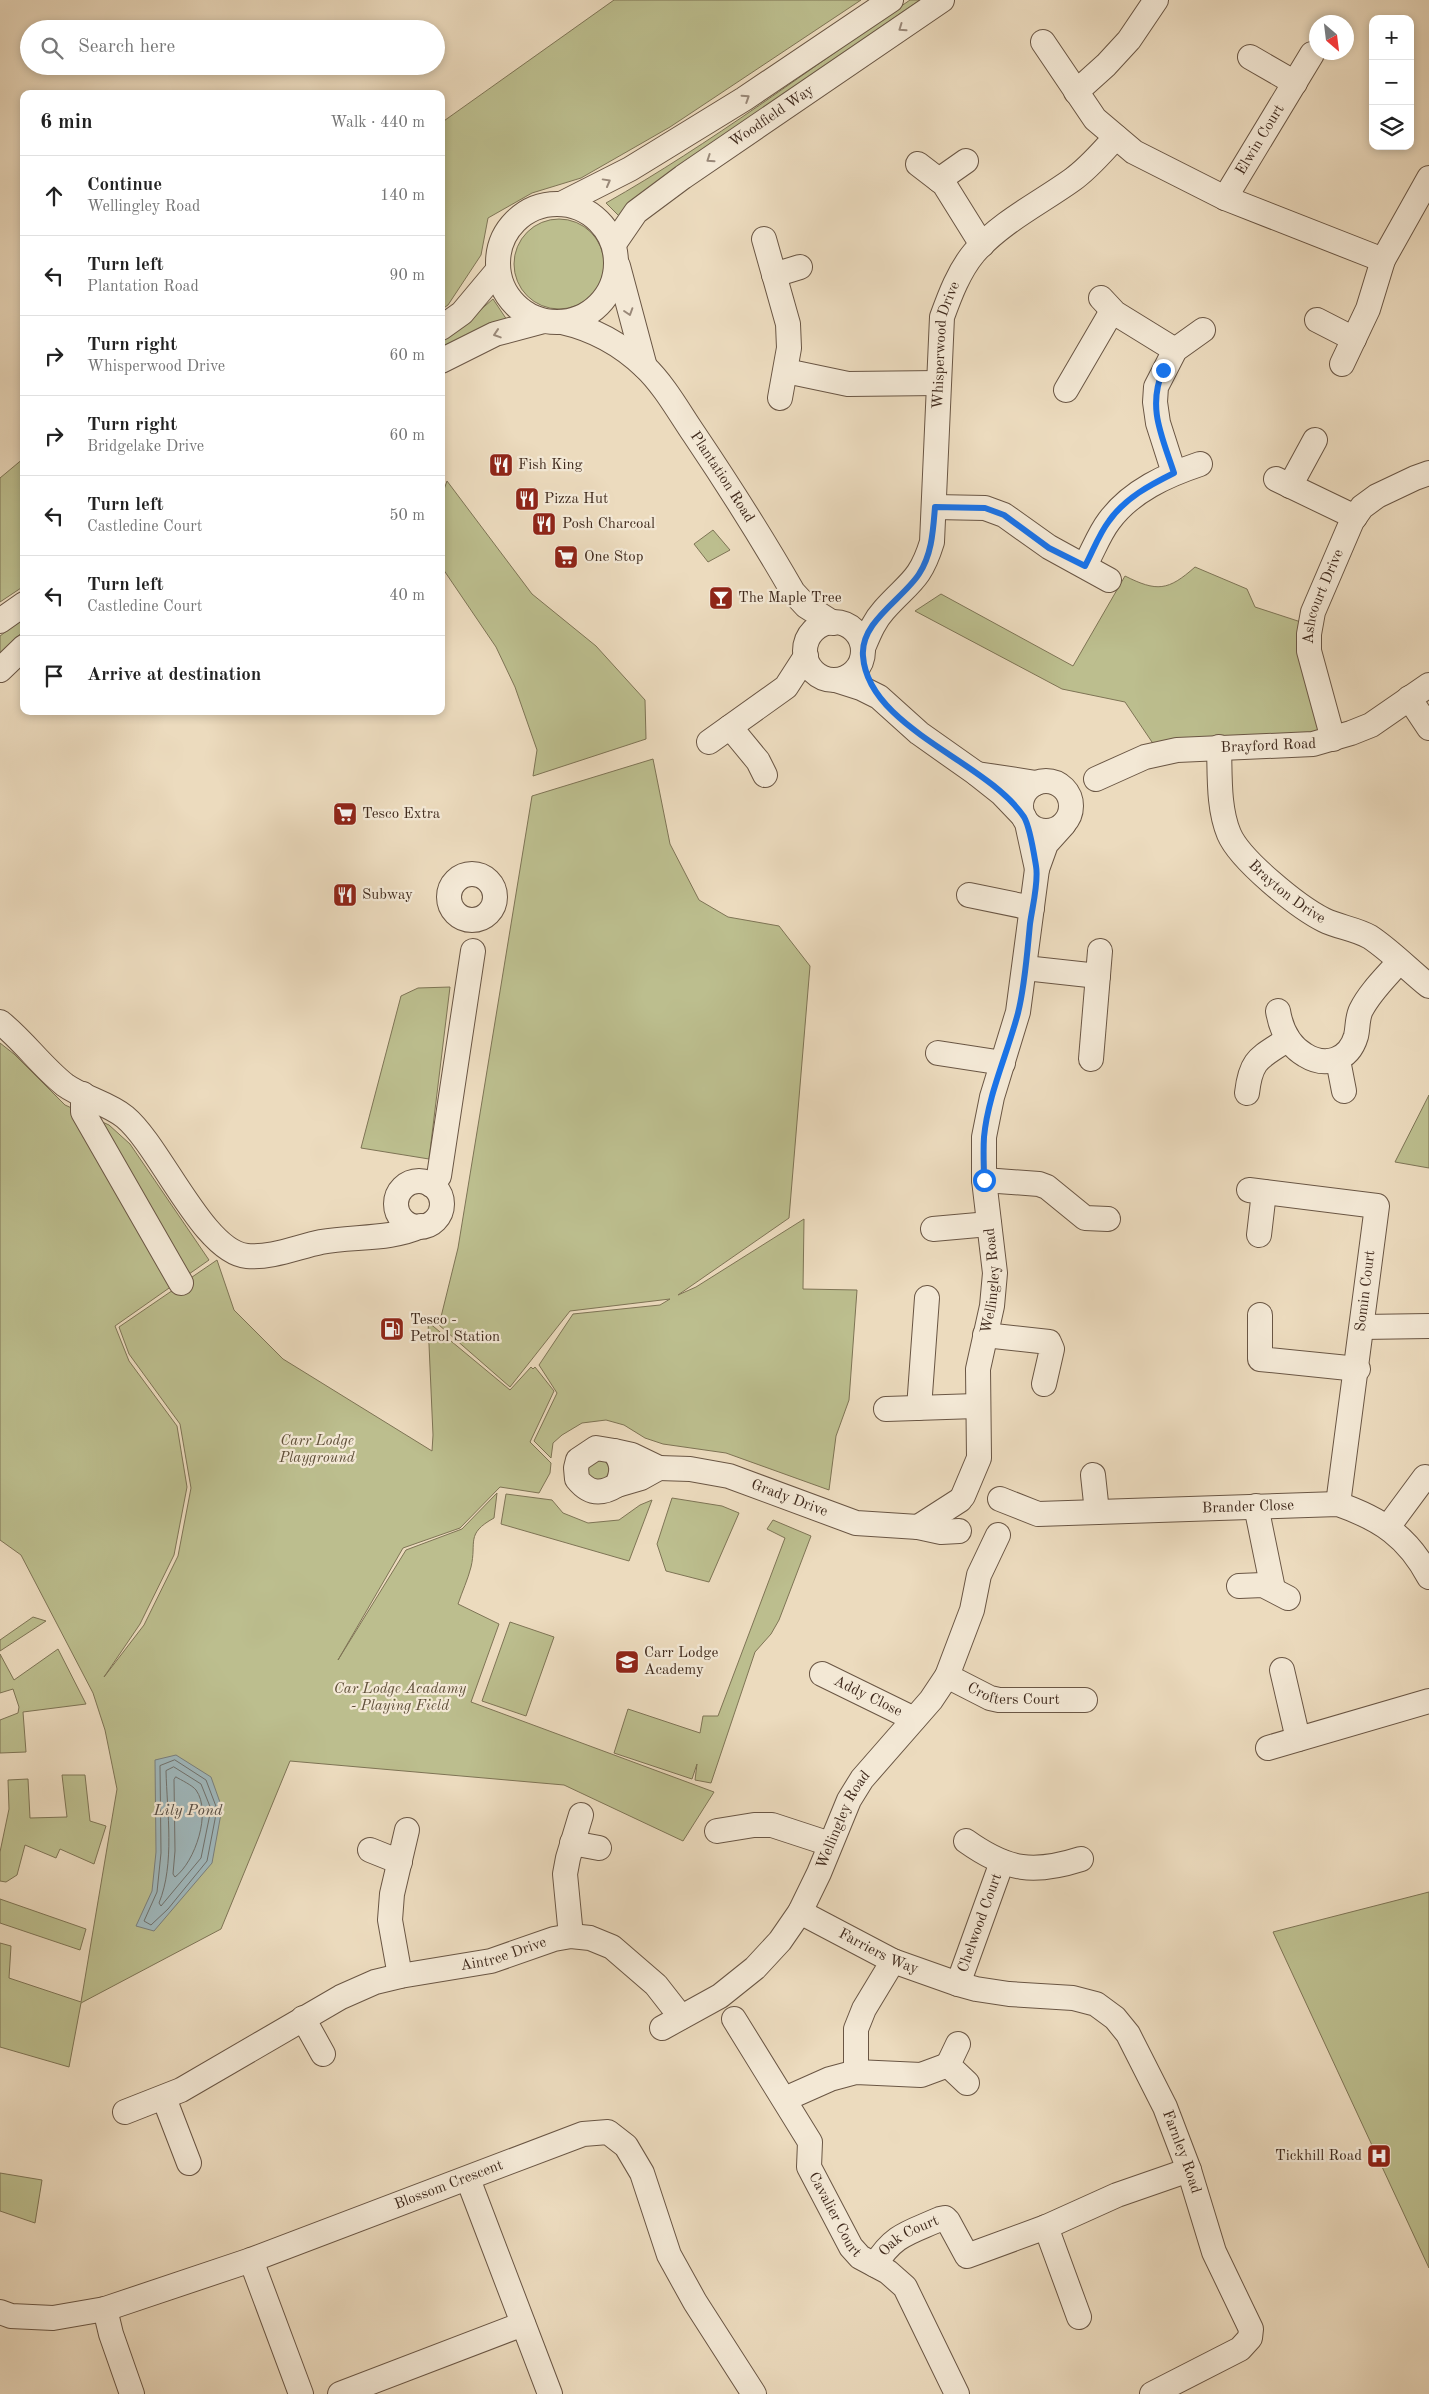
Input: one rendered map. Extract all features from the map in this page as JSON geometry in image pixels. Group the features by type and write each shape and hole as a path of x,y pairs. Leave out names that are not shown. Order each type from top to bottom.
{"street":[{"name":"Woodfield Way","path":"563,204 630,169 744,99 891,0"},
{"name":"Woodfield Way","path":"616,254 636,212 683,176 942,0"},
{"path":"1076,92 1106,65 1129,40 1156,0"},
{"path":"1043,42 1095,119 1134,152 1225,198 1383,260"},
{"path":"1250,57 1295,83"},
{"name":"Elwin Court","path":"1225,198 1309,59"},
{"name":"Whisperwood Drive","path":"863,652 872,626 884,610 908,588 926,560 932,542 942,317 959,275 982,245 997,231 1074,178 1116,138"},
{"path":"939,180 966,161"},
{"path":"918,164 944,184 982,245"},
{"path":"1342,364 1368,309 1383,260 1428,180"},
{"path":"445,358 495,334 576,319 592,311 605,299 612,284 616,254 608,231 594,216 576,206 563,204 543,205 524,214 507,230 499,250 498,270 500,281 510,299 525,313 553,322"},
{"path":"764,239 788,324 789,348 780,398"},
{"name":"Plantation Road","path":"616,254 626,304 645,367"},
{"path":"774,275 800,267"},
{"path":"445,325 462,313 498,270"},
{"path":"1066,390 1106,304 1174,350"},
{"path":"1317,320 1354,339"},
{"name":"Plantation Road","path":"553,322 586,328 608,339 645,367 674,405 715,465 793,592 806,606 838,623"},
{"path":"1174,473 1158,423 1154,402 1156,387 1174,350 1203,330"},
{"path":"786,371 848,384 938,384"},
{"path":"1315,440 1283,482 1355,517"},
{"path":"1085,566 1108,522 1120,508 1151,485 1174,473 1200,464"},
{"name":"Ashcourt Drive","path":"1333,739 1312,665 1309,634 1313,612 1355,517 1362,507 1377,496 1429,473"},
{"path":"935,507 985,508 1004,515 1049,548 1108,580"},
{"name":"Plantation Road","path":"793,592 806,652"},
{"path":"0,621 20,607"},
{"name":"Whisperwood Drive","path":"838,623 884,610"},
{"path":"786,687 806,652 809,638 816,629 838,623 853,630 859,637 878,698"},
{"path":"0,670 20,651"},
{"path":"806,652 811,669 830,679 861,688 878,698 919,734 1001,793 1025,820 1037,830 1048,831 1067,819 1071,802 1063,787 1043,782 977,774"},
{"path":"709,742 786,687 810,680 830,679 854,672 863,652"},
{"name":"Brayford Road","path":"1043,782 1096,779 1145,757 1177,750 1313,744 1333,739 1371,725 1429,685"},
{"path":"1409,698 1429,728"},
{"path":"730,727 758,761 765,775"},
{"name":"Brayton Drive","path":"1218,747 1224,819 1229,835 1241,850 1276,887 1304,908 1324,920 1369,937 1429,986"},
{"name":"Brayford Road","path":"1067,819 1083,793 1096,779"},
{"path":"1025,820 1021,812 1022,798 1029,787 1043,782"},
{"name":"Wellingley Road","path":"997,1496 979,1458 976,1406 978,1369 992,1306 995,1273 984,1180 984,1137 992,1097 1018,1012 1037,869 1046,844 1067,819"},
{"name":"Wellingley Road","path":"1025,820 1037,869"},
{"path":"431,1185 439,1176 473,951 481,924 490,912 495,900 490,884 478,875 468,875 456,880 449,893 450,906 458,916 473,951"},
{"path":"969,895 1032,908"},
{"path":"458,916 470,920 478,920 490,912"},
{"path":"1091,1059 1100,951"},
{"path":"1278,1011 1280,1023 1288,1038 1307,1056 1330,1062 1338,1060 1352,1044 1360,1012 1366,1002 1399,962"},
{"path":"1025,968 1098,976"},
{"path":"0,1022 20,1038 64,1084 124,1117 145,1140 205,1226 230,1251 246,1256 265,1256 322,1242 371,1235 404,1234 430,1223 440,1212 441,1199 431,1185 416,1181 408,1184 400,1191 388,1226 371,1235"},
{"path":"1247,1093 1250,1072 1254,1064 1288,1038"},
{"path":"938,1053 1003,1063"},
{"path":"1338,1060 1344,1091"},
{"path":"83,1094 83,1112 181,1283"},
{"path":"984,1180 1039,1184 1047,1187 1085,1218 1108,1219"},
{"name":"Somin Court","path":"1259,1235 1256,1191 1377,1206 1358,1369 1338,1504"},
{"path":"396,1203 401,1219 414,1226 422,1226"},
{"path":"932,1229 989,1224"},
{"path":"919,1408 927,1298"},
{"path":"1260,1315 1260,1359 1358,1369"},
{"path":"1362,1327 1429,1326"},
{"path":"985,1335 1049,1342 1052,1349 1044,1384"},
{"path":"886,1410 976,1406"},
{"name":"Grady Drive","path":"659,1468 641,1478 617,1485 601,1493 591,1491 576,1479 578,1460 596,1448 632,1455 659,1468 690,1468 729,1476 856,1523 918,1527 962,1534"},
{"path":"614,1451 620,1458 622,1468 617,1485"},
{"name":"Wellingley Road","path":"961,1498 979,1458"},
{"path":"1093,1474 1097,1512"},
{"path":"1388,1527 1425,1477"},
{"path":"918,1527 961,1498 975,1490 985,1490 997,1496 1006,1513 1000,1532 990,1540 980,1542 962,1534 954,1514 961,1498"},
{"name":"Brander Close","path":"997,1496 1038,1514"},
{"name":"Brander Close","path":"1000,1532 1038,1514 1338,1504 1364,1513 1388,1527 1414,1551 1429,1577"},
{"path":"1239,1586 1263,1585 1281,1593 1256,1506"},
{"name":"Wellingley Road","path":"672,2023 720,1996 754,1968 780,1941 800,1912 820,1873 830,1844 850,1800 862,1779 931,1700 947,1676 972,1610 979,1575 1000,1532"},
{"name":"Wellingley Road","path":"962,1534 973,1553 979,1575"},
{"path":"1282,1670 1298,1739"},
{"name":"Addy Close","path":"822,1674 914,1718"},
{"name":"Crofters Court","path":"947,1676 990,1698 999,1700 1085,1700"},
{"path":"1268,1748 1429,1701"},
{"path":"571,1936 565,1874 581,1815"},
{"path":"717,1831 754,1825 772,1825 830,1844"},
{"path":"400,1976 390,1920 392,1894 408,1830"},
{"name":"Chelwood Court","path":"966,1841 1002,1862 1020,1868 1052,1868 1081,1858"},
{"path":"572,1843 599,1848"},
{"path":"370,1850 400,1862"},
{"name":"Chelwood Court","path":"958,1984 1002,1862"},
{"name":"Farriers Way","path":"800,1912 893,1961 958,1984"},
{"name":"Aintree Drive","path":"125,2112 181,2090 303,2018 341,1997 376,1982 400,1976 491,1961 554,1939 571,1936 590,1938 612,1947 656,1985 672,2023"},
{"path":"856,2072 856,2028 864,2009 893,1961"},
{"name":"Farnley Road","path":"958,1984 1009,1994 1073,1998 1096,2004 1115,2018 1128,2034 1165,2107 1189,2170 1214,2252 1251,2329 1250,2338 1240,2350 1152,2394"},
{"path":"303,2018 323,2054"},
{"name":"Cavalier Court","path":"734,2019 810,2142 809,2167 851,2247 860,2257 888,2272 905,2287 957,2394"},
{"path":"785,2099 830,2079 856,2072 921,2075 948,2065 958,2044"},
{"path":"948,2065 967,2083"},
{"path":"164,2098 189,2163"},
{"name":"Blossom Crescent","path":"0,2312 11,2316 53,2318 105,2309 251,2260 583,2134 608,2132 626,2146 642,2173 669,2255 695,2302 754,2394"},
{"name":"Oak Court","path":"875,2265 887,2246 896,2239 940,2219 945,2218 948,2221 967,2256 1046,2227 1108,2198 1189,2170"},
{"path":"468,2179 550,2394"},
{"path":"1046,2227 1079,2317"},
{"path":"251,2260 301,2394"},
{"path":"105,2309 111,2334 132,2394"},
{"path":"340,2394 523,2324"}],"green space":[{"path":"614,0 861,0 670,127 581,178 532,193 488,218 481,255 445,307 445,120"},
{"path":"910,0 920,0 673,171 622,219 606,203 722,131"},
{"path":"559,219 568,220 584,227 596,239 603,255 603,273 596,289 584,301 568,308 559,309 550,308 534,301 522,289 515,273 514,264 515,255 522,239 534,227 550,220"},
{"path":"493,299 507,320 483,327 445,348 445,338"},
{"path":"20,461 20,589 0,602 0,478"},
{"path":"447,481 532,594 596,646 645,700 646,739 533,776 537,750 515,687 496,647 445,572 445,487"},
{"path":"713,530 730,550 708,562 694,544"},
{"path":"1195,567 1247,589 1255,607 1307,624 1327,734 1154,745 1125,702 1062,689 915,611 941,594 1073,666 1125,576 1146,585 1162,586 1177,581"},
{"path":"20,621 20,634 0,655 0,636"},
{"path":"653,759 670,844 699,900 728,917 779,926 810,966 789,1218 678,1295 696,1287 804,1219 803,1289 857,1290 849,1400 836,1436 829,1490 726,1453 663,1444 645,1438 624,1425 606,1420 582,1423 562,1435 553,1443 551,1458 534,1441 557,1393 539,1365 573,1314 660,1305 670,1299 570,1311 510,1387 439,1325 458,1248 532,796"},
{"path":"450,987 429,1159 361,1148 401,996 418,988"},
{"path":"0,1043 14,1054 65,1105 109,1125 130,1144 209,1260 115,1326 129,1361 177,1426 187,1487 174,1555 140,1624 104,1677 144,1625 178,1556 191,1488 180,1424 129,1354 119,1327 217,1260 234,1310 283,1359 432,1451 428,1322 510,1390 531,1367 533,1369 535,1367 554,1391 530,1442 551,1463 550,1473 539,1493 500,1487 460,1528 403,1548 338,1660 406,1550 462,1529 497,1493 494,1518 479,1529 474,1539 471,1567 458,1604 499,1624 471,1702 714,1792 683,1841 564,1785 290,1761 221,1929 81,2003 69,2067 0,2047 0,1943 11,1946 9,1978 81,2002 117,1789 105,1730 93,1693 21,1555 0,1540"},
{"path":"1429,1095 1429,1168 1395,1162"},
{"path":"598,1459 606,1462 609,1470 606,1478 598,1481 590,1478 587,1470 590,1462"},
{"path":"506,1494 552,1500 563,1513 588,1523 619,1520 640,1505 652,1500 629,1561 501,1524"},
{"path":"672,1498 722,1506 739,1513 709,1582 666,1571 657,1544"},
{"path":"773,1520 811,1536 779,1620 771,1634 755,1652 711,1783 695,1780 697,1764 692,1779 614,1753 628,1709 700,1733 703,1716 718,1716 785,1538 767,1529"},
{"path":"33,1617 46,1621 0,1651 0,1640"},
{"path":"510,1622 554,1637 526,1716 482,1701"},
{"path":"58,1649 86,1704 23,1712 26,1752 0,1753 0,1720 18,1713 19,1707 13,1689 0,1693 0,1654 14,1680"},
{"path":"62,1775 85,1775 90,1821 106,1826 94,1864 60,1849 56,1858 25,1845 17,1875 6,1882 0,1881 0,1852 9,1809 8,1780 28,1779 30,1818 67,1817"},
{"path":"1429,1892 1429,2268 1273,1932"},
{"path":"0,1899 86,1929 80,1950 0,1923"},
{"path":"0,2173 42,2180 35,2223 0,2211"}],"water":[{"name":"Lily Pond","path":"176,1755 211,1777 222,1808 212,1863 154,1931 136,1926 152,1891 156,1852 155,1760"}],"place":[{"name":"Fish King","path":"501,465"},
{"name":"Pizza Hut","path":"527,499"},
{"name":"Posh Charcoal","path":"544,524"},
{"name":"One Stop","path":"566,557"},
{"name":"The Maple Tree","path":"721,598"},
{"name":"Tesco Extra","path":"345,814"},
{"name":"Subway","path":"345,895"},
{"name":"Tesco - Petrol Station","path":"392,1329"},
{"name":"Carr Lodge Academy","path":"627,1662"},
{"name":"Tickhill Road","path":"1379,2156"}],"route":[{"path":"984,1180 984,1137 992,1097 1018,1012 1037,869 1027,823 1024,816 1001,793 919,734 878,698 863,657 863,648 872,626 884,610 908,588 926,560 932,542 935,507 985,508 1004,515 1049,548 1085,566 1108,522 1120,508 1151,485 1174,473 1158,423 1154,402 1156,387 1163,370"}],"park label":[{"name":"Carr Lodge Playground","path":"317,1450"},
{"name":"Car Lodge Acadamy - Playing Field","path":"400,1698"}]}
